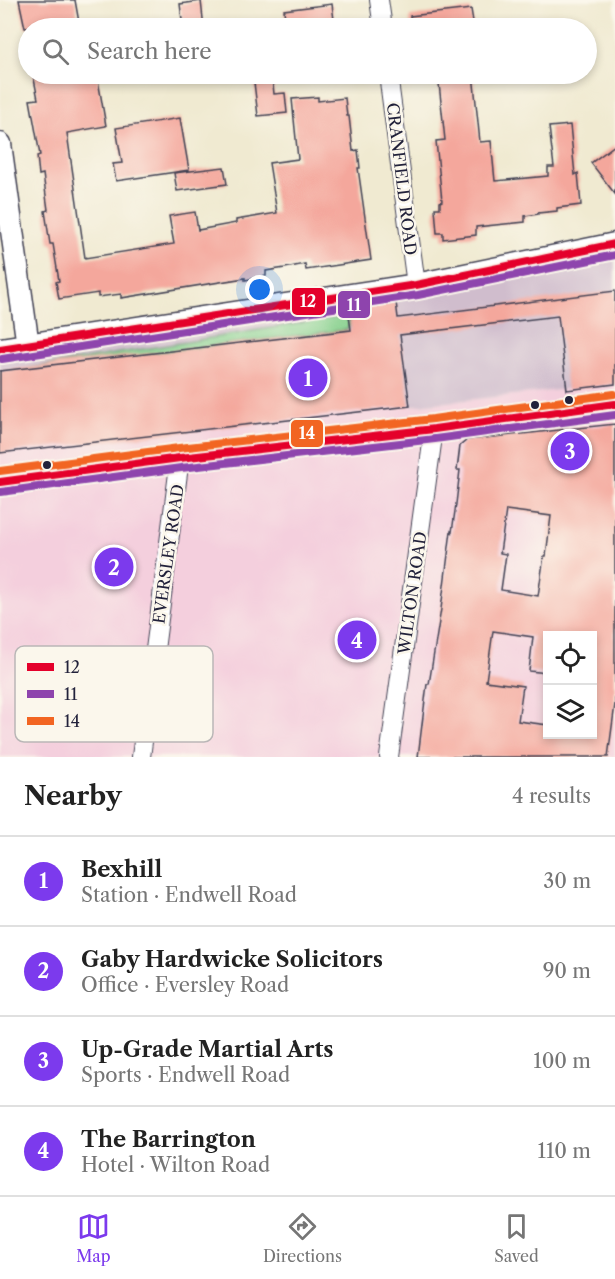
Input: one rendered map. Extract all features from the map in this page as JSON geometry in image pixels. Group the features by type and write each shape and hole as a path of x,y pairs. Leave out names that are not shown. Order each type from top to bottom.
{"street":[{"path":"379,0 381,18"},
{"name":"CRANFIELD ROAD","path":"389,84 416,285"},
{"path":"0,144 28,346"},
{"path":"0,349 416,285 615,244"},
{"path":"0,482 180,458 434,429 615,404"},
{"name":"WILTON ROAD","path":"389,757 434,429"},
{"name":"EVERSLEY ROAD","path":"155,646 180,458"},
{"name":"EVERSLEY ROAD","path":"141,757 143,742"}],"shaded area":[{"path":"615,257 615,384 0,453 0,354 29,351 49,357 335,311 341,302"},
{"path":"615,384 615,757 0,757 0,453"}],"green space":[{"path":"349,315 349,327 346,330 29,368"}],"building":[{"path":"19,0 75,0 78,18 23,18"},
{"path":"201,1 203,18 182,18 180,4"},
{"path":"332,4 334,18 285,18 284,10"},
{"path":"471,9 472,18 410,18 410,16"},
{"path":"35,84 99,84 106,126 67,133 85,258 174,244 169,216 195,212 198,230 277,213 269,163 298,159 292,99 318,97 318,101 345,98 353,151 358,150 360,168 358,168 371,260 306,270 305,264 266,271 266,276 245,280 245,278 121,298 121,294 98,297 98,293 59,299 56,282 59,281 53,244 50,244 43,174 39,175 37,156 40,155 30,100 38,99"},
{"path":"254,84 273,84 274,94 285,93 287,113 258,116"},
{"path":"439,84 474,84 480,142 491,141 495,181 548,176 548,167 554,167 549,127 570,125 575,175 578,173 581,205 525,216 525,222 476,227 476,235 443,239 443,233 437,233 435,208 440,208 442,201 436,141 445,140"},
{"path":"180,118 189,170 116,181 113,164 122,163 116,128"},
{"path":"615,145 615,194 591,163"},
{"path":"224,167 227,184 177,191 174,173"},
{"path":"615,291 615,384 567,390 558,316 400,335 410,406 0,453 0,371 351,330 348,309 396,302 398,318"},
{"path":"615,424 615,704 608,757 418,757 427,684 429,684 456,504 460,446 467,440","holes":["506,510 551,516 538,596 501,590 506,554 500,553"]}],"transit line":[{"name":"12","path":"0,349 416,285 615,244"},
{"name":"11","path":"2,359 418,295 615,255"},
{"name":"14","path":"0,471 433,419 614,394"},
{"name":"12","path":"0,482 180,458 434,429 615,404"},
{"name":"11","path":"1,492 615,415"}],"place":[{"name":"Bexhill","path":"308,378"},
{"name":"Up-Grade Martial Arts","path":"570,451"},
{"name":"Gaby Hardwicke Solicitors","path":"114,567"},
{"name":"The Barrington","path":"357,640"}]}
